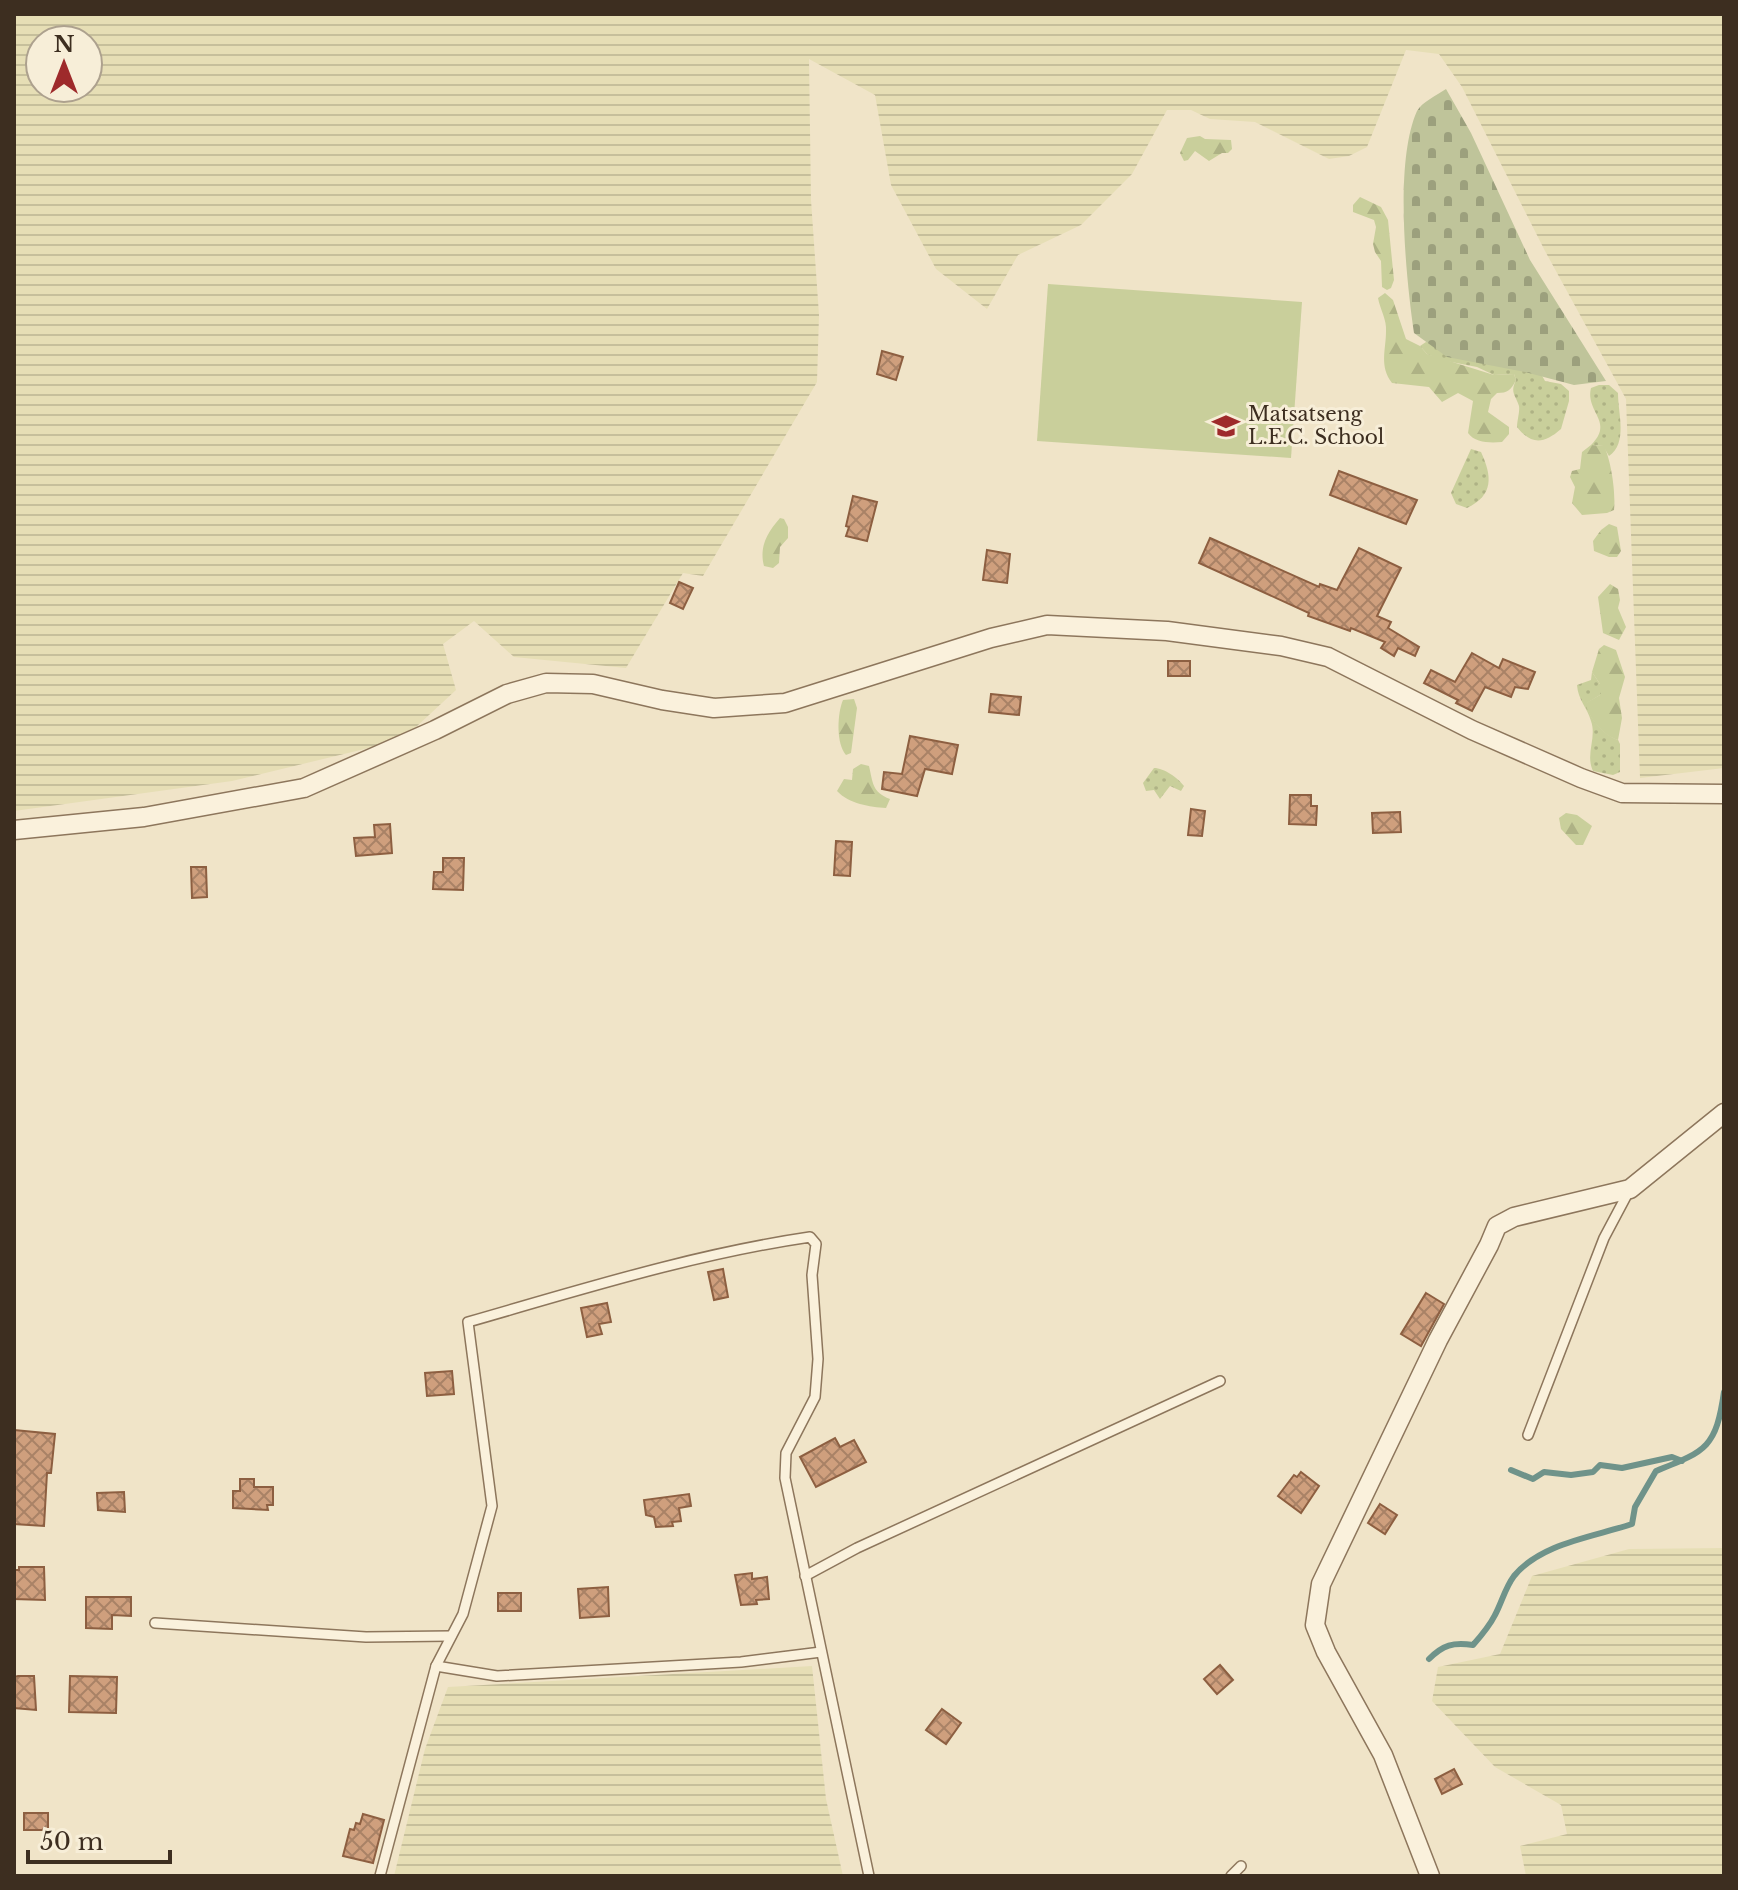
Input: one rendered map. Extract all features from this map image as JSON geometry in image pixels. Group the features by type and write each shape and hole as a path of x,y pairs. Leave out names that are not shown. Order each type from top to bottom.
{"street":[{"path":"14,830 144,817 304,788 435,730 507,694 546,683 593,684 714,708 785,703 991,638 1047,625 1167,631 1281,646 1316,654 1328,657 1472,730 1622,793 1724,794"},
{"path":"1430,1876 1383,1755 1320,1639 1315,1625 1321,1584 1431,1354 1497,1226 1514,1217 1630,1189 1724,1113"}],"lane":[{"path":"1528,1435 1604,1238 1630,1189"},
{"path":"380,1876 436,1666 463,1614 492,1506 468,1322 746,1248 810,1237 816,1244 812,1275 818,1359 815,1397 786,1453 785,1478 869,1876"},
{"path":"805,1576 857,1548 1220,1381"},
{"path":"155,1623 366,1637 451,1636"},
{"path":"436,1666 497,1676 741,1662 821,1652"},
{"path":"1231,1876 1241,1866"}],"shaded area":[{"path":"14,14 1724,14 1724,768 1640,778 1626,399 1545,251 1462,87 1439,54 1406,50 1367,147 1349,156 1329,159 1255,122 1210,119 1191,110 1167,110 1132,174 1081,225 1018,255 987,309 936,269 891,185 875,95 809,59 811,200 819,315 817,382 703,576 683,573 626,668 514,657 474,621 443,644 456,690 402,740 232,781 14,811"},
{"path":"1724,1548 1724,1876 1526,1876 1520,1846 1567,1834 1561,1805 1495,1767 1432,1701 1438,1667 1500,1654 1532,1576 1629,1549"},
{"path":"812,1666 826,1799 843,1876 394,1876 425,1749 448,1687"}],"green space":[{"path":"1446,89 1471,133 1530,260 1606,381 1574,385 1447,357 1414,333 1405,252 1406,159 1417,111"},
{"path":"1200,136 1231,140 1232,149 1209,161 1195,151 1184,161 1180,153 1187,138"},
{"path":"1360,197 1381,207 1388,220 1394,280 1387,290 1382,287 1381,261 1373,244 1374,220 1353,212 1353,205"},
{"path":"1048,284 1302,302 1291,458 1037,441"},
{"path":"1385,293 1393,300 1406,339 1420,346 1427,354 1494,375 1514,374 1516,380 1512,386 1507,392 1497,393 1491,399 1488,412 1509,427 1509,434 1502,442 1479,441 1468,433 1473,401 1458,393 1442,402 1429,387 1392,383 1384,364 1386,327 1378,298"},
{"path":"1426,342 1540,372 1545,381 1561,384 1569,391 1569,401 1561,429 1543,440 1527,437 1517,427 1519,408 1513,391 1514,374 1494,375 1477,367 1441,360 1427,354 1420,346"},
{"path":"1609,385 1618,393 1620,436 1609,456 1603,446 1591,445 1598,437 1600,423 1592,404 1591,388"},
{"path":"1591,445 1604,446 1607,452 1614,486 1614,510 1582,515 1572,503 1575,487 1570,477 1572,471 1580,469 1582,452"},
{"path":"1471,449 1481,452 1489,477 1482,497 1467,508 1456,504 1451,493"},
{"path":"780,518 788,527 788,538 780,547 779,563 773,568 764,566 765,540"},
{"path":"1609,524 1617,527 1621,551 1617,557 1594,551 1593,541"},
{"path":"1610,584 1618,589 1618,608 1626,627 1619,640 1603,633 1598,597"},
{"path":"1604,645 1616,650 1625,677 1619,698 1622,718 1618,740 1598,726 1586,703 1600,695 1600,684 1592,672 1599,649"},
{"path":"1592,672 1600,684 1600,695 1587,703 1590,714 1620,744 1620,772 1613,775 1593,771 1591,765 1592,727 1577,685 1591,680"},
{"path":"854,699 857,708 851,753 846,755 838,729 840,713 843,700"},
{"path":"861,764 869,766 876,790 890,799 886,808 854,802 837,791 844,779 852,780 853,769"},
{"path":"1154,768 1178,780 1184,786 1181,791 1170,786 1160,799 1154,790 1146,791 1143,783"},
{"path":"1566,813 1577,815 1592,826 1583,845 1576,845 1561,829 1559,818"}],"building":[{"path":"882,351 903,357 896,380 877,374"},
{"path":"1339,471 1417,500 1406,524 1330,495"},
{"path":"853,496 877,502 867,541 846,536"},
{"path":"1210,538 1319,587 1320,584 1337,590 1359,548 1401,568 1377,616 1391,622 1388,628 1419,647 1415,656 1398,648 1394,656 1381,648 1385,642 1308,616 1309,613 1199,563"},
{"path":"987,550 1010,554 1007,583 983,580"},
{"path":"679,582 693,588 683,609 670,603"},
{"path":"1472,653 1499,668 1503,659 1535,672 1528,689 1515,687 1511,697 1485,687 1472,711 1456,703 1458,700 1424,683 1431,670 1455,682"},
{"path":"1168,661 1190,661 1190,676 1168,676"},
{"path":"991,694 1021,697 1019,715 989,712"},
{"path":"910,736 958,745 952,774 925,769 917,796 882,789 884,772 902,774"},
{"path":"1290,795 1311,795 1311,806 1317,806 1316,825 1289,824"},
{"path":"1191,809 1205,811 1202,836 1188,835"},
{"path":"1400,812 1401,832 1373,833 1372,813"},
{"path":"390,824 392,853 356,856 354,838 375,837 374,825"},
{"path":"836,841 852,842 850,876 834,875"},
{"path":"443,858 464,858 463,890 433,889 434,872 443,872"},
{"path":"191,867 206,867 207,897 192,898"},
{"path":"723,1269 728,1297 714,1300 708,1272"},
{"path":"1426,1293 1444,1304 1421,1346 1401,1334"},
{"path":"607,1303 611,1322 599,1324 602,1334 587,1337 581,1308"},
{"path":"452,1371 454,1394 427,1396 425,1373"},
{"path":"14,1430 55,1434 51,1473 47,1473 44,1526 14,1524"},
{"path":"835,1438 840,1447 854,1440 866,1462 816,1487 800,1457"},
{"path":"1301,1472 1319,1486 1301,1513 1278,1496 1294,1475 1297,1477"},
{"path":"240,1479 254,1479 254,1487 273,1487 273,1505 267,1505 268,1510 233,1508 233,1491 240,1491"},
{"path":"124,1492 125,1512 98,1510 97,1493"},
{"path":"689,1494 691,1506 679,1508 681,1521 672,1522 673,1526 656,1527 654,1517 646,1515 644,1500"},
{"path":"1380,1504 1397,1515 1385,1534 1368,1523"},
{"path":"19,1567 44,1567 45,1600 14,1599 14,1570 19,1570"},
{"path":"752,1573 752,1579 767,1577 769,1599 741,1605 735,1575"},
{"path":"608,1587 609,1616 580,1618 578,1589"},
{"path":"498,1593 521,1593 521,1611 498,1611"},
{"path":"86,1597 131,1597 131,1616 112,1615 112,1629 86,1628"},
{"path":"1220,1665 1233,1680 1217,1694 1204,1679"},
{"path":"34,1676 36,1710 14,1708 14,1677"},
{"path":"70,1676 117,1677 116,1713 69,1712"},
{"path":"942,1709 961,1723 946,1744 926,1730"},
{"path":"1454,1769 1462,1784 1442,1794 1435,1779"},
{"path":"24,1813 48,1813 48,1830 24,1830"},
{"path":"363,1814 384,1820 373,1863 343,1856 350,1829 354,1830 356,1823 360,1824"}],"waterway":[{"path":"1429,1659 1449,1646 1473,1645 1493,1619 1514,1576 1538,1556 1568,1542 1632,1524 1635,1507 1656,1471 1687,1458 1706,1445 1717,1425 1724,1392"},
{"path":"1511,1470 1533,1479 1544,1472 1571,1475 1593,1472 1600,1465 1622,1468 1672,1457 1682,1461"}],"place":[{"name":"Matsatseng L.E.C. School","path":"1226,426"}]}
